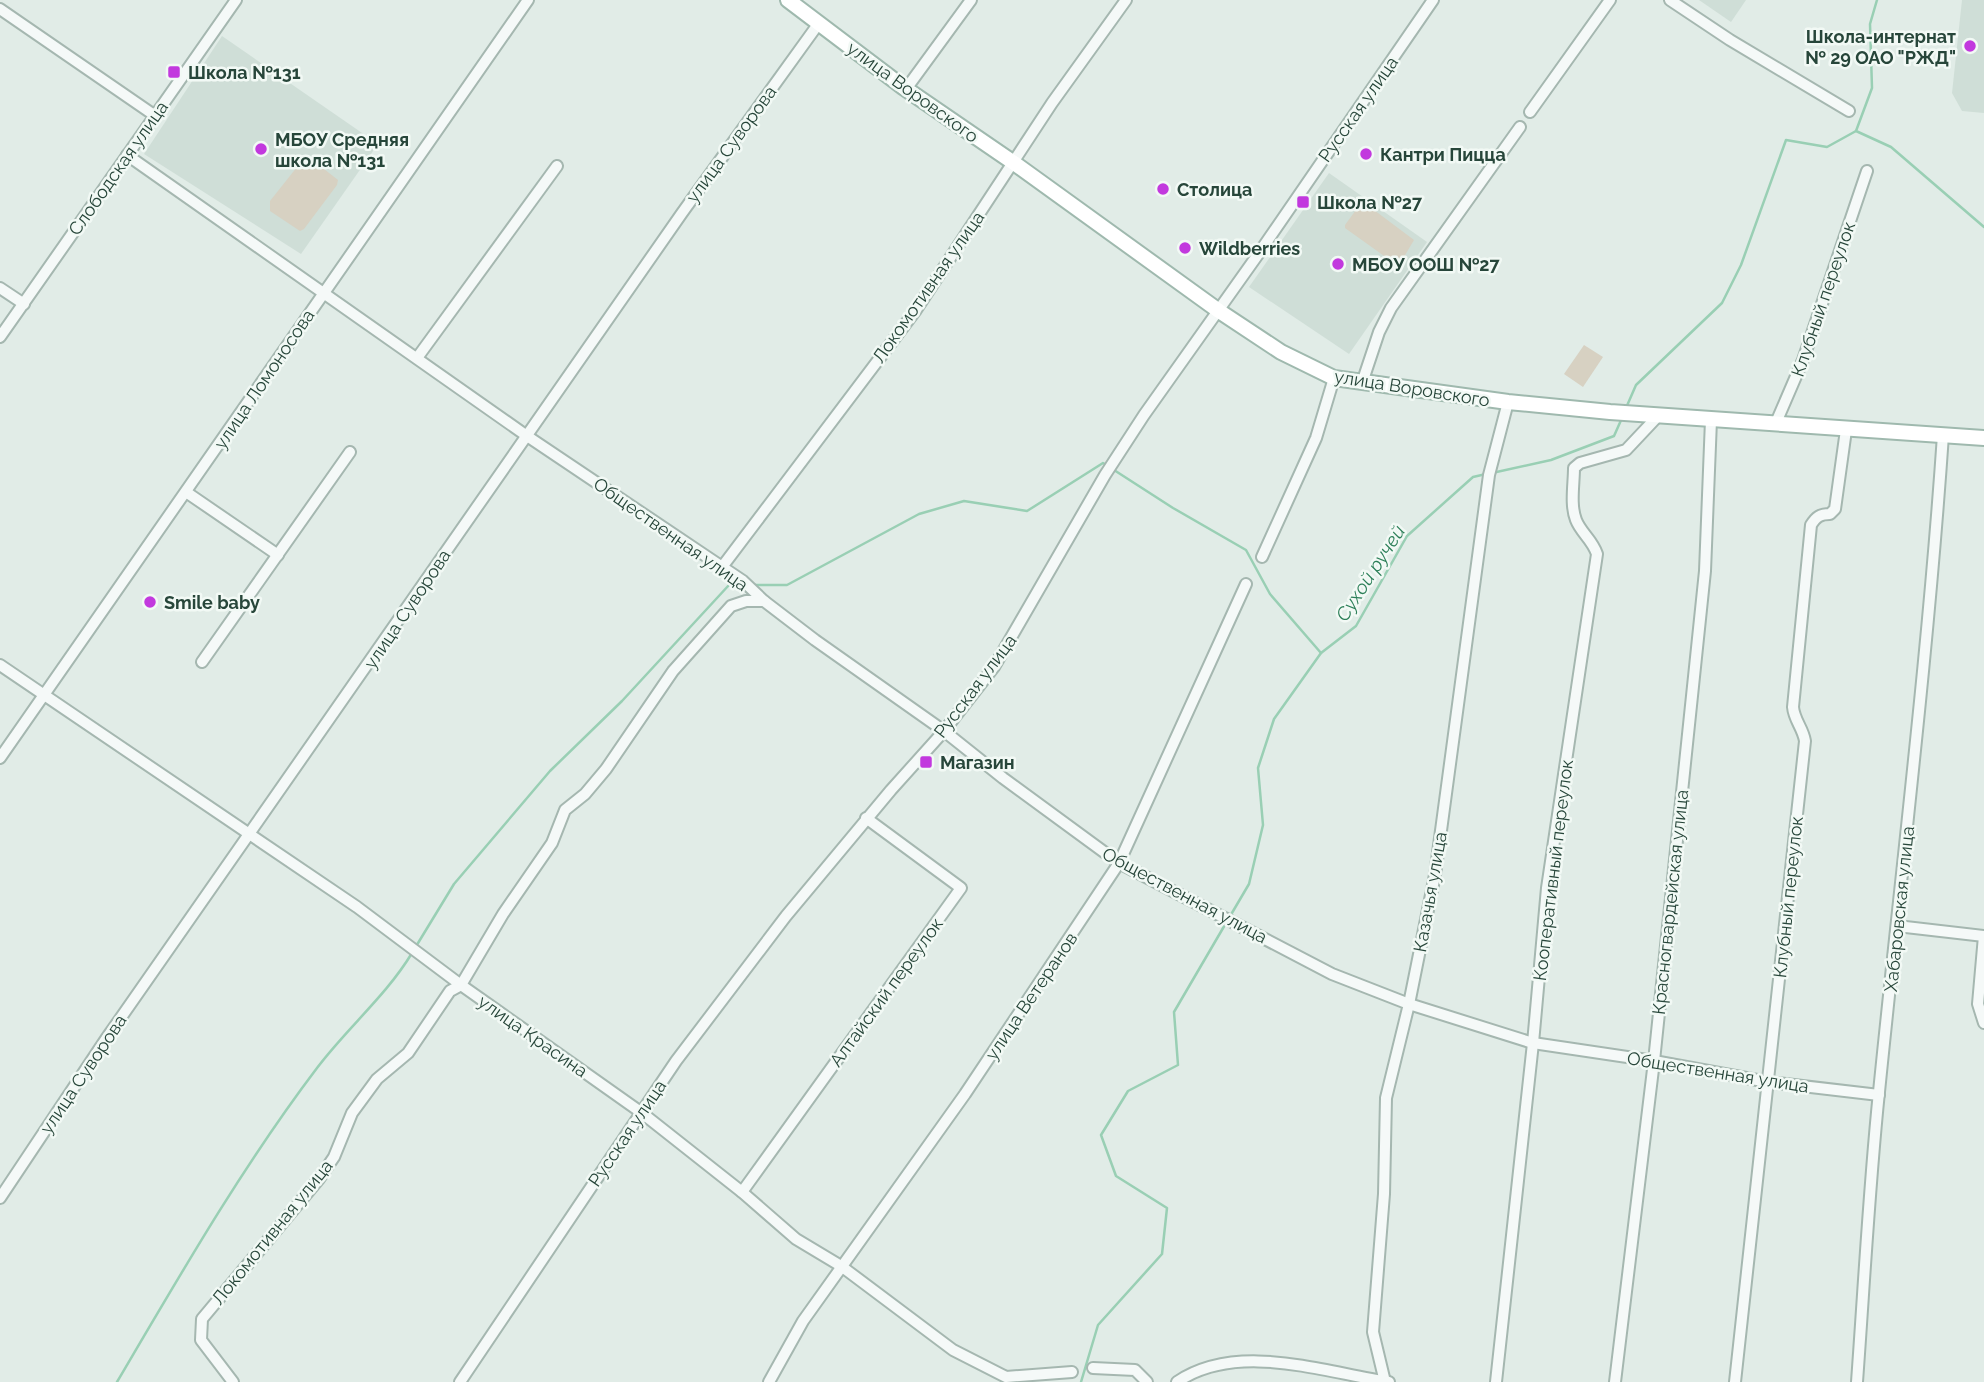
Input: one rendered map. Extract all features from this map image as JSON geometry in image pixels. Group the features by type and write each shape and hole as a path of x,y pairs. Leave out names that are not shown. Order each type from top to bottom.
{"main road":[{"name":"улица Воровского","path":"788,0 905,89 1014,163 1219,311 1281,352 1334,378 1508,402 1658,416 1984,438"}],"street":[{"name":"Слободская улица","path":"0,337 236,0"},
{"name":"улица Ломоносова","path":"0,758 528,0"},
{"path":"905,89 971,0"},
{"name":"Локомотивная улица","path":"722,568 916,310 1052,103 1126,0"},
{"name":"Русская улица","path":"460,1382 676,1060 777,927 866,818 944,731 994,667 1110,468 1144,415 1219,311 1433,0"},
{"path":"1530,113 1610,0"},
{"path":"1670,0 1730,40 1849,111"},
{"path":"0,9 154,115"},
{"name":"улица Суворова","path":"0,1198 106,1039 682,213 818,23"},
{"path":"1362,383 1379,332 1391,308 1520,127"},
{"name":"Общественная улица","path":"127,155 527,436 743,581 764,601 944,731 1119,863 1332,974 1409,1004 1533,1043 1768,1082 1879,1095"},
{"path":"417,358 556,166"},
{"name":"Клубный переулок","path":"1775,425 1803,360 1867,172"},
{"path":"0,288 24,304"},
{"path":"1262,557 1316,438 1334,378"},
{"name":"Казачья улица","path":"1388,1382 1373,1332 1384,1194 1386,1098 1409,1004 1435,875 1489,475 1508,402"},
{"name":"Кооперативный переулок","path":"1496,1382 1547,888 1597,554 1593,542 1576,521 1574,468 1580,463 1626,450 1658,416"},
{"name":"Красногвардейская улица","path":"1615,1382 1654,1061 1705,571 1711,420"},
{"name":"Клубный переулок","path":"1735,1382 1805,741 1793,707 1811,525 1821,514 1830,514 1835,509 1846,429"},
{"name":"Хабаровская улица","path":"1857,1382 1879,1095 1927,647 1943,435"},
{"path":"202,662 350,452"},
{"path":"186,492 278,555"},
{"name":"улица Ветеранов","path":"769,1382 803,1321 965,1094 1119,863 1247,584"},
{"name":"Локомотивная улица","path":"233,1382 201,1340 202,1320 319,1179 334,1157 352,1113 377,1079 408,1053 450,991 461,985 503,914 552,843 565,810 585,794 606,769 673,671 731,606 746,601 764,601"},
{"name":"улица Красина","path":"0,665 357,907 461,985 642,1113 742,1192 796,1239 841,1266 953,1350 1005,1380 1072,1372"},
{"name":"Алтайский переулок","path":"742,1192 961,888 866,818"},
{"path":"1897,926 1984,936 1978,1004 1984,1023"},
{"path":"1177,1382 1193,1371 1237,1362 1266,1361 1388,1382"},
{"path":"1093,1368 1135,1370 1147,1382"}],"shaded area":[{"path":"1699,0 1746,0 1731,22"},
{"name":"Школа-интернат № 29 ОАО \"РЖД\"","path":"1962,0 1984,0 1984,113 1962,111 1952,93"},
{"name":"МБОУ Средняя школа №131","path":"222,36 378,144 301,254 144,154"},
{"path":"305,157 338,180 337,185 300,231 270,211 270,201"},
{"name":"МБОУ ООШ №27","path":"1329,173 1427,242 1349,354 1249,287"},
{"path":"1361,203 1414,240 1401,262 1394,263 1345,228"},
{"path":"1584,345 1603,357 1583,387 1564,374"}],"waterway":[{"path":"1877,0 1870,24 1872,88 1856,131 1891,147 1984,227"},
{"name":"Сухой ручей","path":"1626,408 1636,385 1722,303 1741,265 1786,140 1827,147 1856,131"},
{"name":"Сухой ручей","path":"1492,473 1551,460 1614,436 1622,418"},
{"path":"752,585 787,585 919,514 964,501 1027,511 1103,463 1108,466"},
{"path":"1114,470 1246,550 1270,594 1321,653"},
{"name":"Сухой ручей","path":"1229,918 1249,884 1263,825 1258,768 1274,719 1321,653 1356,626 1407,536 1473,477 1486,474"},
{"path":"415,948 454,884 550,771 622,701 729,585 742,585"},
{"name":"Сухой ручей","path":"1081,1382 1098,1325 1162,1254 1167,1208 1116,1176 1101,1135 1128,1091 1178,1065 1174,1012 1226,923"},
{"path":"117,1382 212,1222 289,1106 317,1068 402,969 412,953"}],"place":[{"name":"Школа-интернат № 29 ОАО \"РЖД\"","path":"1970,46"},
{"name":"Школа №131","path":"174,72"},
{"name":"МБОУ Средняя школа №131","path":"261,149"},
{"name":"Кантри Пицца","path":"1366,154"},
{"name":"Столица","path":"1163,189"},
{"name":"Школа №27","path":"1303,202"},
{"name":"Wildberries","path":"1185,248"},
{"name":"МБОУ ООШ №27","path":"1338,264"},
{"name":"Smile baby","path":"150,602"},
{"name":"Магазин","path":"926,762"}]}
